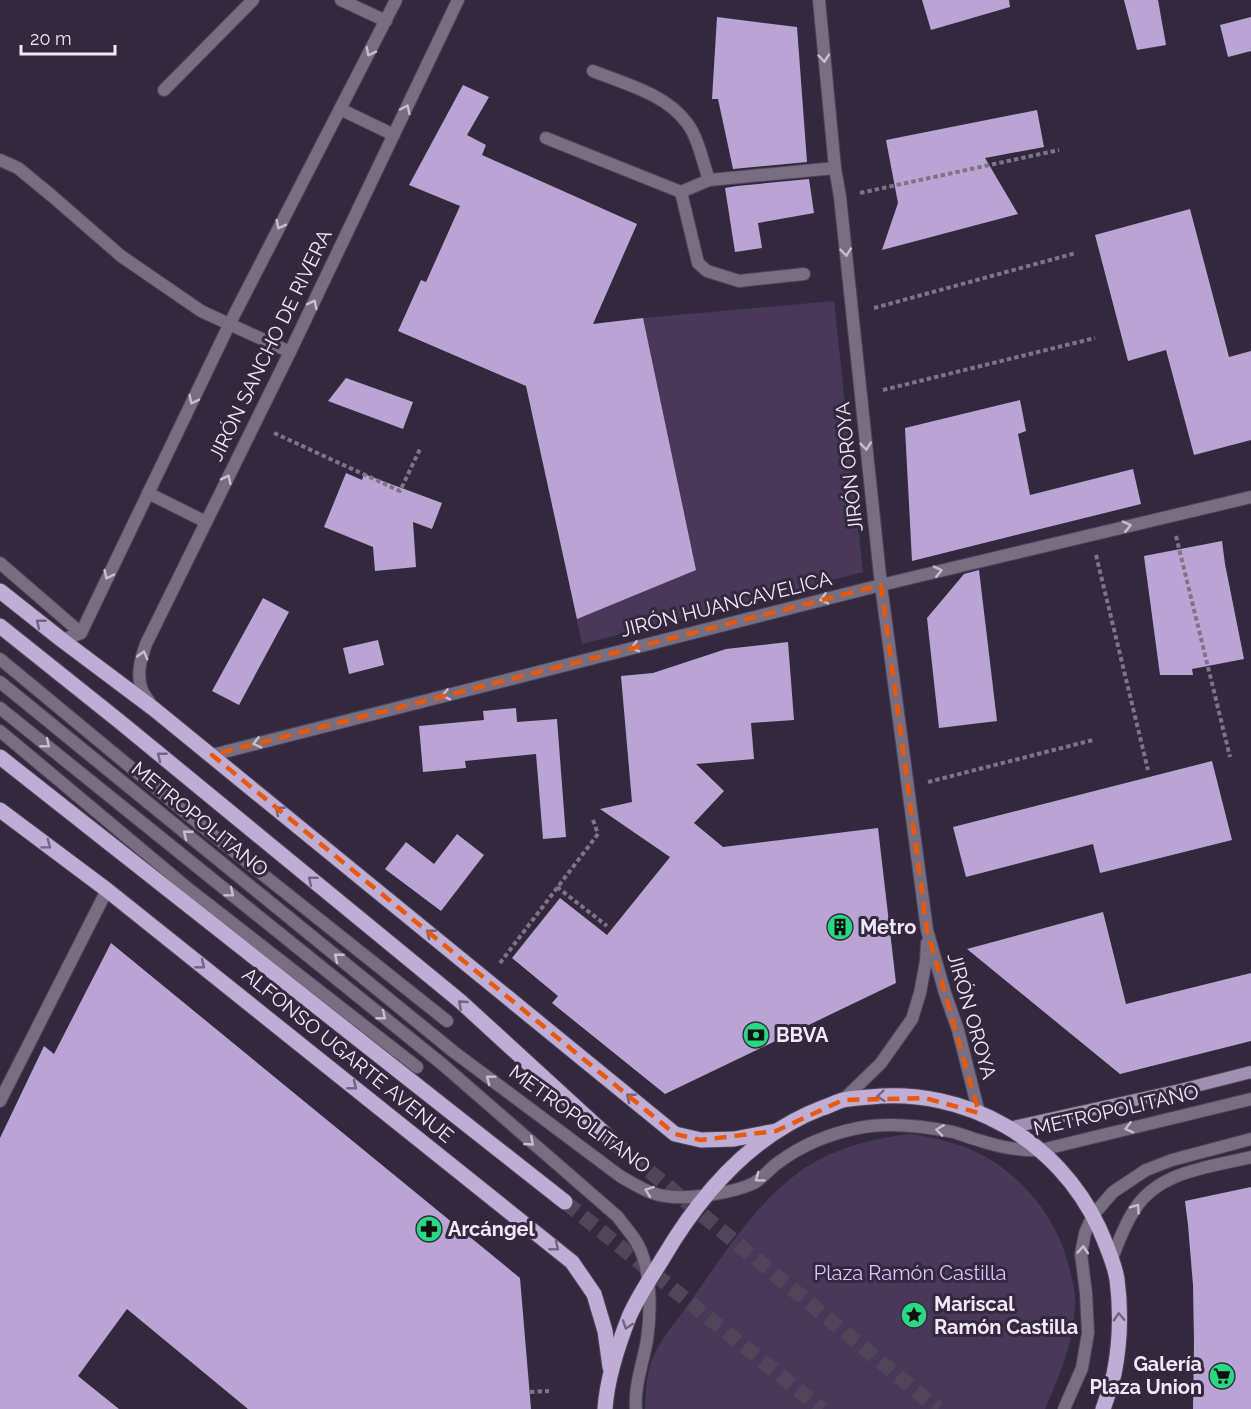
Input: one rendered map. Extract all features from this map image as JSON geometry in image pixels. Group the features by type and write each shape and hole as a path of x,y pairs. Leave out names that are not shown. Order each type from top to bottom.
{"main road":[{"path":"0,591 212,755 675,1134 701,1140 734,1139 776,1131"},
{"path":"0,626 460,1001 614,1142"},
{"name":"ALFONSO UGARTE AVENUE","path":"0,757 565,1202"},
{"name":"ALFONSO UGARTE AVENUE","path":"0,810 107,890 572,1262 594,1294 605,1331 610,1373"},
{"path":"1009,1128 1251,1072"},
{"path":"605,1409 610,1373 630,1316 674,1240 706,1195 737,1162 776,1131 812,1112 843,1100 889,1095 925,1098 957,1105 1017,1132 1041,1150 1078,1191 1105,1241 1117,1279 1120,1327 1111,1409"},
{"path":"1103,1409 1114,1375"}],"street":[{"path":"164,90 253,0"},
{"path":"341,0 386,21"},
{"path":"62,640 81,633 230,323 396,0"},
{"name":"JIRÓN SANCHO DE RIVERA","path":"154,709 141,690 141,658 146,644 290,352 458,0"},
{"name":"JIRÓN OROYA","path":"819,0 881,585 927,930 958,1030 979,1113"},
{"path":"593,71 647,93 673,107 688,124 709,180"},
{"path":"340,109 394,135"},
{"path":"546,138 681,192 709,180 835,168"},
{"path":"0,160 18,168 121,256 201,311 290,352"},
{"path":"681,192 698,263 706,271 739,281 804,274"},
{"path":"148,493 206,522"},
{"name":"JIRÓN HUANCAVELICA","path":"212,755 881,585 1251,497"},
{"path":"0,563 81,633"},
{"name":"METROPOLITANO","path":"0,659 198,823 447,1022"},
{"name":"METROPOLITANO","path":"0,682 454,1052 620,1176 640,1188 664,1196 682,1197 738,1189 756,1182 796,1150 824,1137 859,1128 904,1125 954,1132 1008,1149 1041,1150 1251,1099"},
{"name":"METROPOLITANO","path":"0,708 442,1064 618,1217 638,1244 648,1284 647,1339 638,1380 636,1409"},
{"path":"0,731 190,890 417,1067"},
{"path":"0,1101 107,890"},
{"name":"JIRÓN OROYA","path":"843,1100 881,1063 912,1019 926,961 927,930"},
{"path":"1064,1409 1082,1368 1088,1333 1081,1254 1085,1233 1093,1215 1113,1192 1146,1170 1195,1153 1251,1139"},
{"path":"1111,1261 1124,1228 1136,1208 1157,1186 1185,1173 1251,1157"}],"path":[{"path":"840,197 1059,150"},
{"path":"852,314 1076,253"},
{"path":"861,396 1095,338"},
{"path":"254,424 400,491 420,449"},
{"path":"1171,515 1230,757"},
{"path":"1092,534 1148,770"},
{"path":"908,786 1093,740"},
{"path":"488,981 496,967 598,834 592,817"},
{"path":"557,887 607,926"},
{"path":"530,1392 549,1391"}],"highlighted area":[{"path":"881,585 927,930 979,1113 925,1098 843,1100 776,1131 701,1140 675,1134 212,755"}],"green space":[{"path":"834,301 863,572 582,644 528,391 643,318"},
{"name":"Plaza Ramón Castilla","path":"911,1134 959,1145 977,1152 1001,1167 1015,1178 1039,1204 1057,1234 1072,1277 1075,1308 1068,1347 1045,1409 645,1409 651,1361 666,1334 727,1250 767,1200 799,1172 838,1151 882,1138"}],"building":[{"path":"922,0 1009,0 1010,7 931,30"},
{"path":"1124,0 1158,0 1166,45 1137,50"},
{"path":"717,17 797,27 807,162 733,169 718,99 712,99"},
{"path":"1251,17 1251,51 1228,57 1220,25"},
{"path":"463,85 489,97 467,135 486,145 482,155 637,224 593,324 643,318 696,570 577,619 526,386 398,331 421,280 426,282 460,206 409,185"},
{"path":"1037,110 1044,147 985,158 1018,214 882,250 898,203 886,140"},
{"path":"809,179 814,213 758,223 762,248 735,252 725,188"},
{"path":"1190,209 1229,357 1251,351 1251,440 1194,455 1166,350 1128,361 1095,235"},
{"path":"346,378 413,402 403,429 328,401"},
{"path":"1020,400 1026,431 1018,434 1030,495 1133,469 1141,504 912,561 905,428"},
{"path":"346,473 362,480 364,474 442,503 432,529 413,522 416,567 375,571 373,547 324,527"},
{"path":"1222,541 1244,659 1192,669 1193,675 1160,675 1144,556"},
{"path":"979,570 997,721 939,728 927,618 964,574"},
{"path":"263,598 289,612 239,705 212,691"},
{"path":"378,640 384,665 349,674 343,648"},
{"path":"788,642 794,720 751,723 754,759 696,764 724,791 694,823 723,847 878,828 896,983 665,1094 552,1003 558,996 512,958 560,898 607,935 670,857 600,809 632,802 621,676 653,673 726,649"},
{"path":"516,708 517,722 557,719 566,837 543,839 536,754 465,761 466,768 423,772 419,726 484,720 483,711"},
{"path":"1212,761 1232,840 1100,873 1093,844 966,877 953,827"},
{"path":"457,834 484,855 441,911 385,869 406,842 434,864"},
{"path":"1103,912 1126,1004 1251,973 1251,1041 1120,1074 967,949"},
{"path":"111,943 520,1278 531,1409 248,1409 127,1309 78,1376 119,1409 0,1409 0,1138 44,1046 54,1054"},
{"path":"1251,1187 1251,1409 1193,1409 1193,1285 1185,1201"}],"tunnel":[{"path":"614,1142 938,1409"},
{"path":"565,1202 822,1409"}],"place":[{"name":"Metro","path":"840,927"},
{"name":"BBVA","path":"756,1035"},
{"name":"Arcángel","path":"429,1229"},
{"name":"Mariscal Ramón Castilla","path":"914,1315"},
{"name":"Galería Plaza Union","path":"1222,1376"}]}
